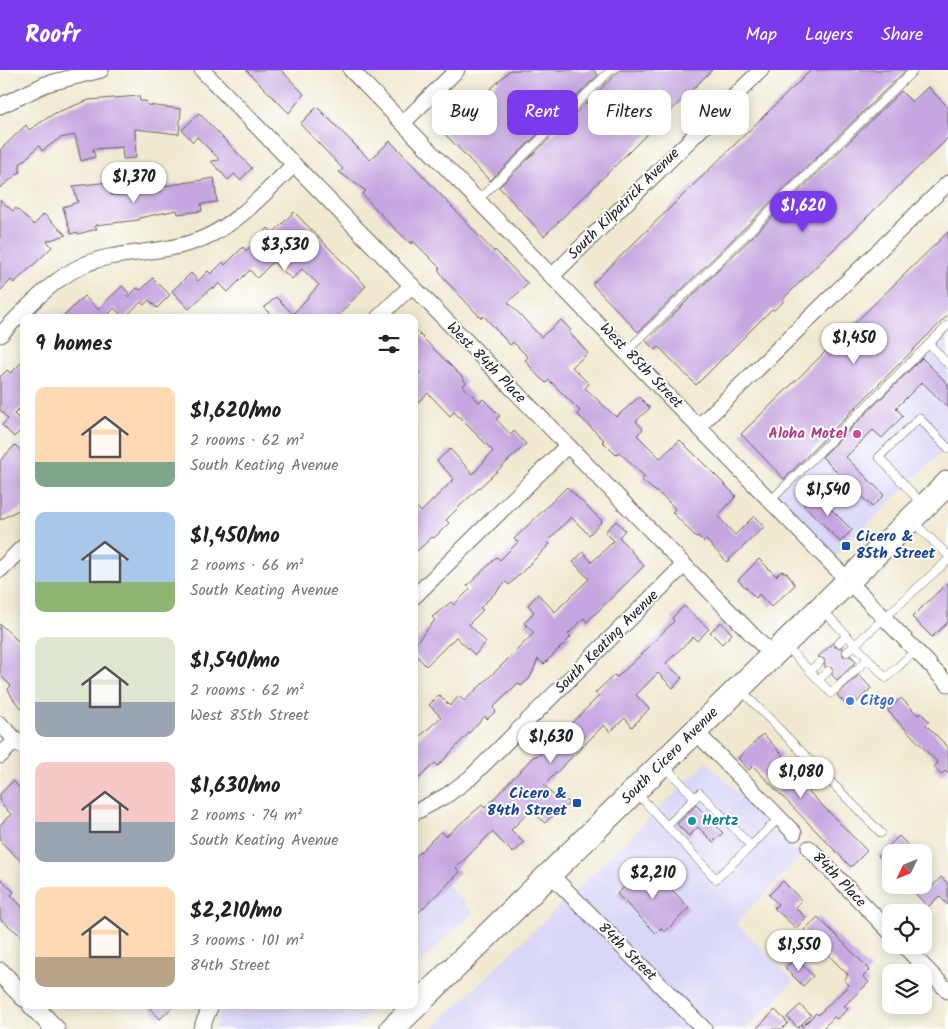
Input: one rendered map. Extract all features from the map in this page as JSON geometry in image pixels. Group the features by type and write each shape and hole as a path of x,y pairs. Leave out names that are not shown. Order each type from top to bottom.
{"main road":[{"name":"South Cicero Avenue","path":"418,1003 848,579 948,483"},
{"name":"South Cicero Avenue","path":"392,1029 412,1009"}],"street":[{"path":"0,106 46,84 101,70"},
{"name":"West 84th Place","path":"202,70 684,565 778,649"},
{"name":"West 85th Street","path":"351,70 848,579 948,684"},
{"path":"403,123 457,70"},
{"name":"South Kilpatrick Avenue","path":"552,276 761,70"},
{"path":"21,314 49,287 77,269 107,257 180,247 206,237 241,216 294,165"},
{"path":"699,426 948,183"},
{"path":"382,314 411,286"},
{"path":"0,335 20,315"},
{"path":"418,592 567,446"},
{"path":"0,570 20,550"},
{"name":"South Keating Avenue","path":"418,811 447,795 470,778 684,565"},
{"path":"0,724 20,744 0,756"},
{"path":"695,731 794,833"},
{"name":"84th Place","path":"809,848 882,924"},
{"name":"84th Street","path":"550,874 704,1029"},
{"path":"912,954 948,991"},
{"path":"0,972 20,993"},
{"path":"36,1009 55,1029"},
{"path":"201,1029 209,1009"}],"lane":[{"path":"478,200 611,70"},
{"path":"626,352 914,70"},
{"path":"771,500 948,325"},
{"path":"929,344 948,364"},
{"path":"948,448 919,418 879,457 948,555"},
{"path":"847,652 948,560"},
{"path":"820,608 886,678 916,650"},
{"path":"839,643 846,636"},
{"path":"778,649 810,671 831,693 868,659"},
{"path":"810,671 820,662"},
{"path":"818,680 828,670"},
{"path":"738,688 881,833"},
{"path":"662,764 695,798"},
{"path":"634,791 716,879 779,818"},
{"path":"667,826 700,792 751,846"}],"shaded area":[{"path":"948,323 948,446 829,562 768,501"},
{"path":"707,762 801,856 736,923 794,982 745,1029 433,1029"},
{"path":"418,855 473,912 418,965"},
{"path":"222,1009 373,1009 353,1029 214,1029"}],"building":[{"path":"246,70 281,70 304,94 289,113"},
{"path":"510,70 594,70 598,75 578,95 578,90 507,90 507,135 537,135 490,181 446,135 497,135 497,90 490,90"},
{"path":"620,70 712,70 692,90 681,90 681,101 671,111 671,90 599,90"},
{"path":"811,70 906,70 638,332 592,284 744,135 749,135 749,131"},
{"path":"928,87 948,107 948,137 782,300 784,301 774,310 772,309 696,385 659,347 655,350 646,341 901,91 912,102"},
{"path":"139,96 140,101 146,101 147,105 181,109 179,134 135,129 136,158 123,159 122,147 93,149 95,157 81,161 75,135 60,138 42,151 39,146 20,164 20,172 0,188 0,150 26,125 29,130 55,113 89,100"},
{"path":"588,101 588,135 646,135 544,236 499,187 553,135 578,135 578,111"},
{"path":"317,107 370,160 390,141 400,151 494,252 495,250 528,284 508,302 541,337 561,320 571,330 569,332 588,353 572,367 589,384 585,388 616,417 639,397 650,408 636,421 643,429 637,435 660,458 680,440 736,496 718,516 735,535 754,516 764,527 727,562 706,540 704,542 698,536 696,537 672,512 675,509 667,500 641,480 645,477 619,452 616,455 602,441 604,440 577,414 580,411 549,380 546,383 538,376 525,360 528,357 513,342 510,345 484,316 481,318 446,281 438,269 440,268 413,241 411,244 388,222 362,194 366,191 339,172 343,169 300,124"},
{"path":"199,113 252,168 240,180 234,174 228,180 211,161 220,160 197,137 193,142 182,130"},
{"path":"214,178 217,202 201,204 202,211 178,214 177,210 139,218 139,220 95,225 97,229 71,234 63,207 78,202 73,186 110,182 111,195 123,195 159,191 159,187"},
{"path":"0,200 13,211 16,208 34,225 44,214 66,235 47,241 52,247 14,283 11,280 0,291"},
{"path":"294,212 366,286 340,314 293,314 319,285 302,269 292,279 273,262 257,278 250,270 228,292 219,283 214,289 212,287 189,309 172,291 191,273 198,281 208,271 211,274 223,262 225,265 243,247 246,251 268,228 273,233"},
{"path":"948,232 948,315 784,479 741,434"},
{"path":"153,278 170,295 157,308 149,300 144,305 141,302 128,314 120,314 114,308 109,314 66,314 84,296 98,309 122,286 129,293 126,295 128,297 137,288 141,290"},
{"path":"276,297 293,314 270,314 264,308"},
{"path":"418,333 462,377 466,383 463,386 479,402 483,399 500,416 496,419 511,435 514,431 526,444 446,520 449,523 434,538 432,537 418,550 418,509 421,512 454,479 437,461 450,449 473,474 493,451 454,412 450,416 428,393 418,402 418,376 421,373 418,370"},
{"name":"Aloha Motel","path":"922,358 948,384 948,408 922,382 896,408 903,416 882,438 873,430 846,457 884,495 872,507 822,457"},
{"path":"20,364 20,408 14,414 20,420 20,431 14,437 2,425 8,419 0,410 0,377 7,370 11,373"},
{"path":"15,445 20,449 20,509 0,520 0,461"},
{"path":"567,487 602,521 589,535 571,517 547,542 550,544 509,585 506,582 480,608 483,610 469,624 486,642 475,655 456,637 426,666 418,657 418,640 435,620 432,617 451,602 454,605 470,589 467,586 497,557 500,560 518,542 514,539"},
{"path":"815,493 852,530 840,542 803,504"},
{"path":"616,521 625,530 619,537 644,566 587,622 584,618 568,634 571,637 544,664 538,659 530,678 521,686 518,683 493,708 496,711 487,719 485,716 438,766 435,763 418,779 418,738 441,717 429,705 439,695 450,706 459,696 464,701 498,669 534,633 524,623 534,612 528,605 538,594 555,612 589,579 573,562 583,552 592,562 614,541 605,532"},
{"path":"759,559 776,576 781,571 787,573 795,585 771,607 759,594 756,598 738,580"},
{"path":"948,582 948,622 932,637 912,617"},
{"path":"684,606 709,629 697,641 693,637 666,663 682,678 673,688 658,673 636,695 649,709 632,727 625,718 610,732 604,725 544,785 554,796 558,793 569,803 560,813 558,810 545,823 531,810 511,830 524,843 513,853 492,832 456,868 460,872 418,913 418,854 441,831 446,836 482,805 485,808 533,757 539,755 599,696 595,693 614,675 617,677 643,653 674,621 672,618"},
{"path":"721,622 732,634 722,644 710,632"},
{"path":"0,624 18,641 20,639 20,707 8,689 11,686 0,675"},
{"name":"Citgo","path":"834,642 835,647 843,648 843,656 851,656 856,662 837,680 832,675 832,668 825,667 824,659 818,657"},
{"name":"Citgo","path":"859,675 871,688 850,709 837,695"},
{"path":"901,698 918,715 921,713 929,721 926,725 948,747 948,774 945,771 941,775 934,767 938,763 888,711"},
{"path":"763,734 783,755 778,760 867,851 851,867 753,766 749,770 738,758"},
{"path":"13,781 20,788 20,860 0,841 0,825 11,814 0,803 0,794"},
{"name":"Hertz","path":"696,805 723,833 713,842 698,827 689,836 677,824"},
{"path":"899,836 907,844 891,844"},
{"path":"882,852 882,860 878,856"},
{"path":"648,864 689,908 665,932 661,928 656,933 617,894"},
{"path":"941,877 948,884 948,905 939,896 931,904 925,904 916,894 932,894 932,887"},
{"path":"0,878 14,892 11,895 20,905 20,935 0,919"},
{"path":"783,881 802,901 795,907 806,918 796,928 774,908 778,904 769,895"},
{"path":"818,917 870,970 863,977 869,982 844,1006 848,1009 837,1019 834,1017 822,1029 800,1029 816,1013 818,1015 849,985 844,980 848,975 804,930"},
{"path":"796,958 813,976 803,986 785,968"},
{"path":"800,1005 811,1015 798,1028 787,1017"},
{"path":"151,1009 171,1009 160,1019"},
{"path":"775,1010 788,1023 782,1029 756,1029"}],"place":[{"name":"Aloha Motel","path":"857,434"},
{"name":"Cicero & 85th Street","path":"846,546"},
{"name":"Citgo","path":"850,701"},
{"name":"Cicero & 84th Street","path":"577,803"},
{"name":"Hertz","path":"692,821"}]}
